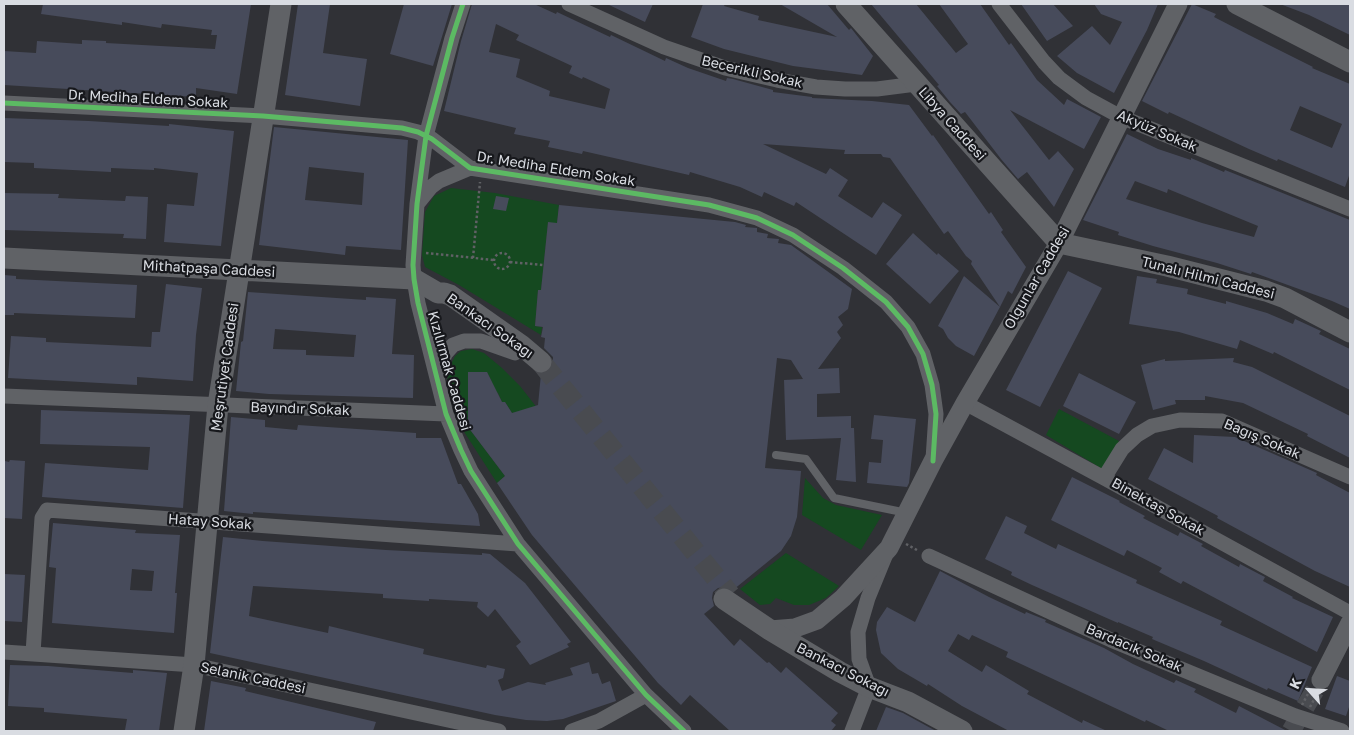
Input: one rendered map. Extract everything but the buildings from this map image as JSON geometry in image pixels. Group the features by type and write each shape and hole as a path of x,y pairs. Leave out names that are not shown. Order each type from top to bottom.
{"main road":[{"name":"Meşrutiyet Caddesi","path":"184,731 194,666 218,405 281,4"},
{"name":"Libya Caddesi","path":"846,4 1059,243"},
{"path":"1237,4 1350,62"},
{"name":"Tunalı Hilmi Caddesi","path":"1059,243 1167,266 1266,291 1285,298 1350,332"},
{"name":"Mithatpaşa Caddesi","path":"4,258 414,279"},
{"name":"Bankacı Sokağı","path":"414,279 438,293 450,295 521,345 540,367 515,353 444,302 438,293"},
{"name":"Bankacı Sokağı","path":"727,597 761,624 840,672 869,687 908,702 962,731"}],"street":[{"name":"Kızılırmak Caddesi","path":"463,4 426,136 417,204 414,252 414,279 446,414 471,471 518,544 646,695 684,731"},
{"name":"Becerikli Sokak","path":"569,4 664,48 725,68 751,74 816,87 846,89 877,89 916,84"},
{"name":"Akyüz Sokak","path":"999,4 1044,62 1059,78 1086,98 1122,117 1350,209"},
{"name":"Olgunlar Caddesi","path":"869,687 859,659 858,632 868,598 891,543 965,403 1059,243 1178,4"},
{"name":"Dr. Mediha Eldem Sokak","path":"4,103 263,116 402,128 426,136 476,169 709,205 757,218 794,235 873,291 897,313 916,340 928,369 935,400 933,461"},
{"path":"417,204 425,193 439,180 476,169"},
{"path":"437,378 445,354 453,345 464,341 481,340 515,353"},
{"name":"Bayındır Sokak","path":"4,396 446,414"},
{"name":"Binektaş Sokak","path":"965,403 1350,613"},
{"name":"Bağış Sokak","path":"1104,478 1122,449 1137,435 1152,426 1180,420 1222,421 1350,477"},
{"name":"Hatay Sokak","path":"33,653 42,518 45,512 50,510 518,544"},
{"name":"Olgunlar Caddesi","path":"761,624 795,628 817,620 843,598 891,543"},
{"name":"Bardacık Sokak","path":"929,556 1300,725 1342,731"},
{"path":"1321,680 1350,622"},
{"name":"Selanik Caddesi","path":"4,652 194,666 499,731"},
{"path":"852,731 869,687"},
{"path":"572,731 599,721 646,695"}],"lane":[{"path":"776,455 806,459 834,498 907,512"}],"path":[{"path":"473,258 476,169"},
{"path":"414,252 494,260"},
{"path":"503,253 508,255 510,262 506,268 501,269 495,265 494,260 496,256 503,253"},
{"path":"510,262 543,265"},
{"path":"891,543 929,556"}],"green space":[{"path":"451,188 495,193 559,205 557,223 548,223 541,290 538,290 535,326 542,327 541,335 459,285 425,267 422,255 425,212 434,196"},
{"path":"472,349 484,353 502,368 520,386 538,409 512,413 505,402 502,402 498,393 492,390 492,382 487,372 468,373 468,427 505,476 497,483 461,427 447,380 455,356 461,351"},
{"path":"1059,409 1119,441 1104,470 1046,435"},
{"path":"805,478 823,498 836,505 882,515 861,550 802,515"},
{"path":"786,553 839,586 826,598 809,605 794,605 776,598 770,604 760,605 740,589"}],"tunnel":[{"path":"541,362 730,595"},
{"path":"1291,731 1321,680"}],"cycle path":[{"path":"463,4 426,136 417,204 413,265 418,303 446,414 471,471 518,544 646,695 684,731"},
{"path":"4,103 263,116 402,128 418,132 432,139 470,168 709,205 757,218 793,235 843,268 886,302 908,327 923,354 932,385 936,414 933,461"}]}
